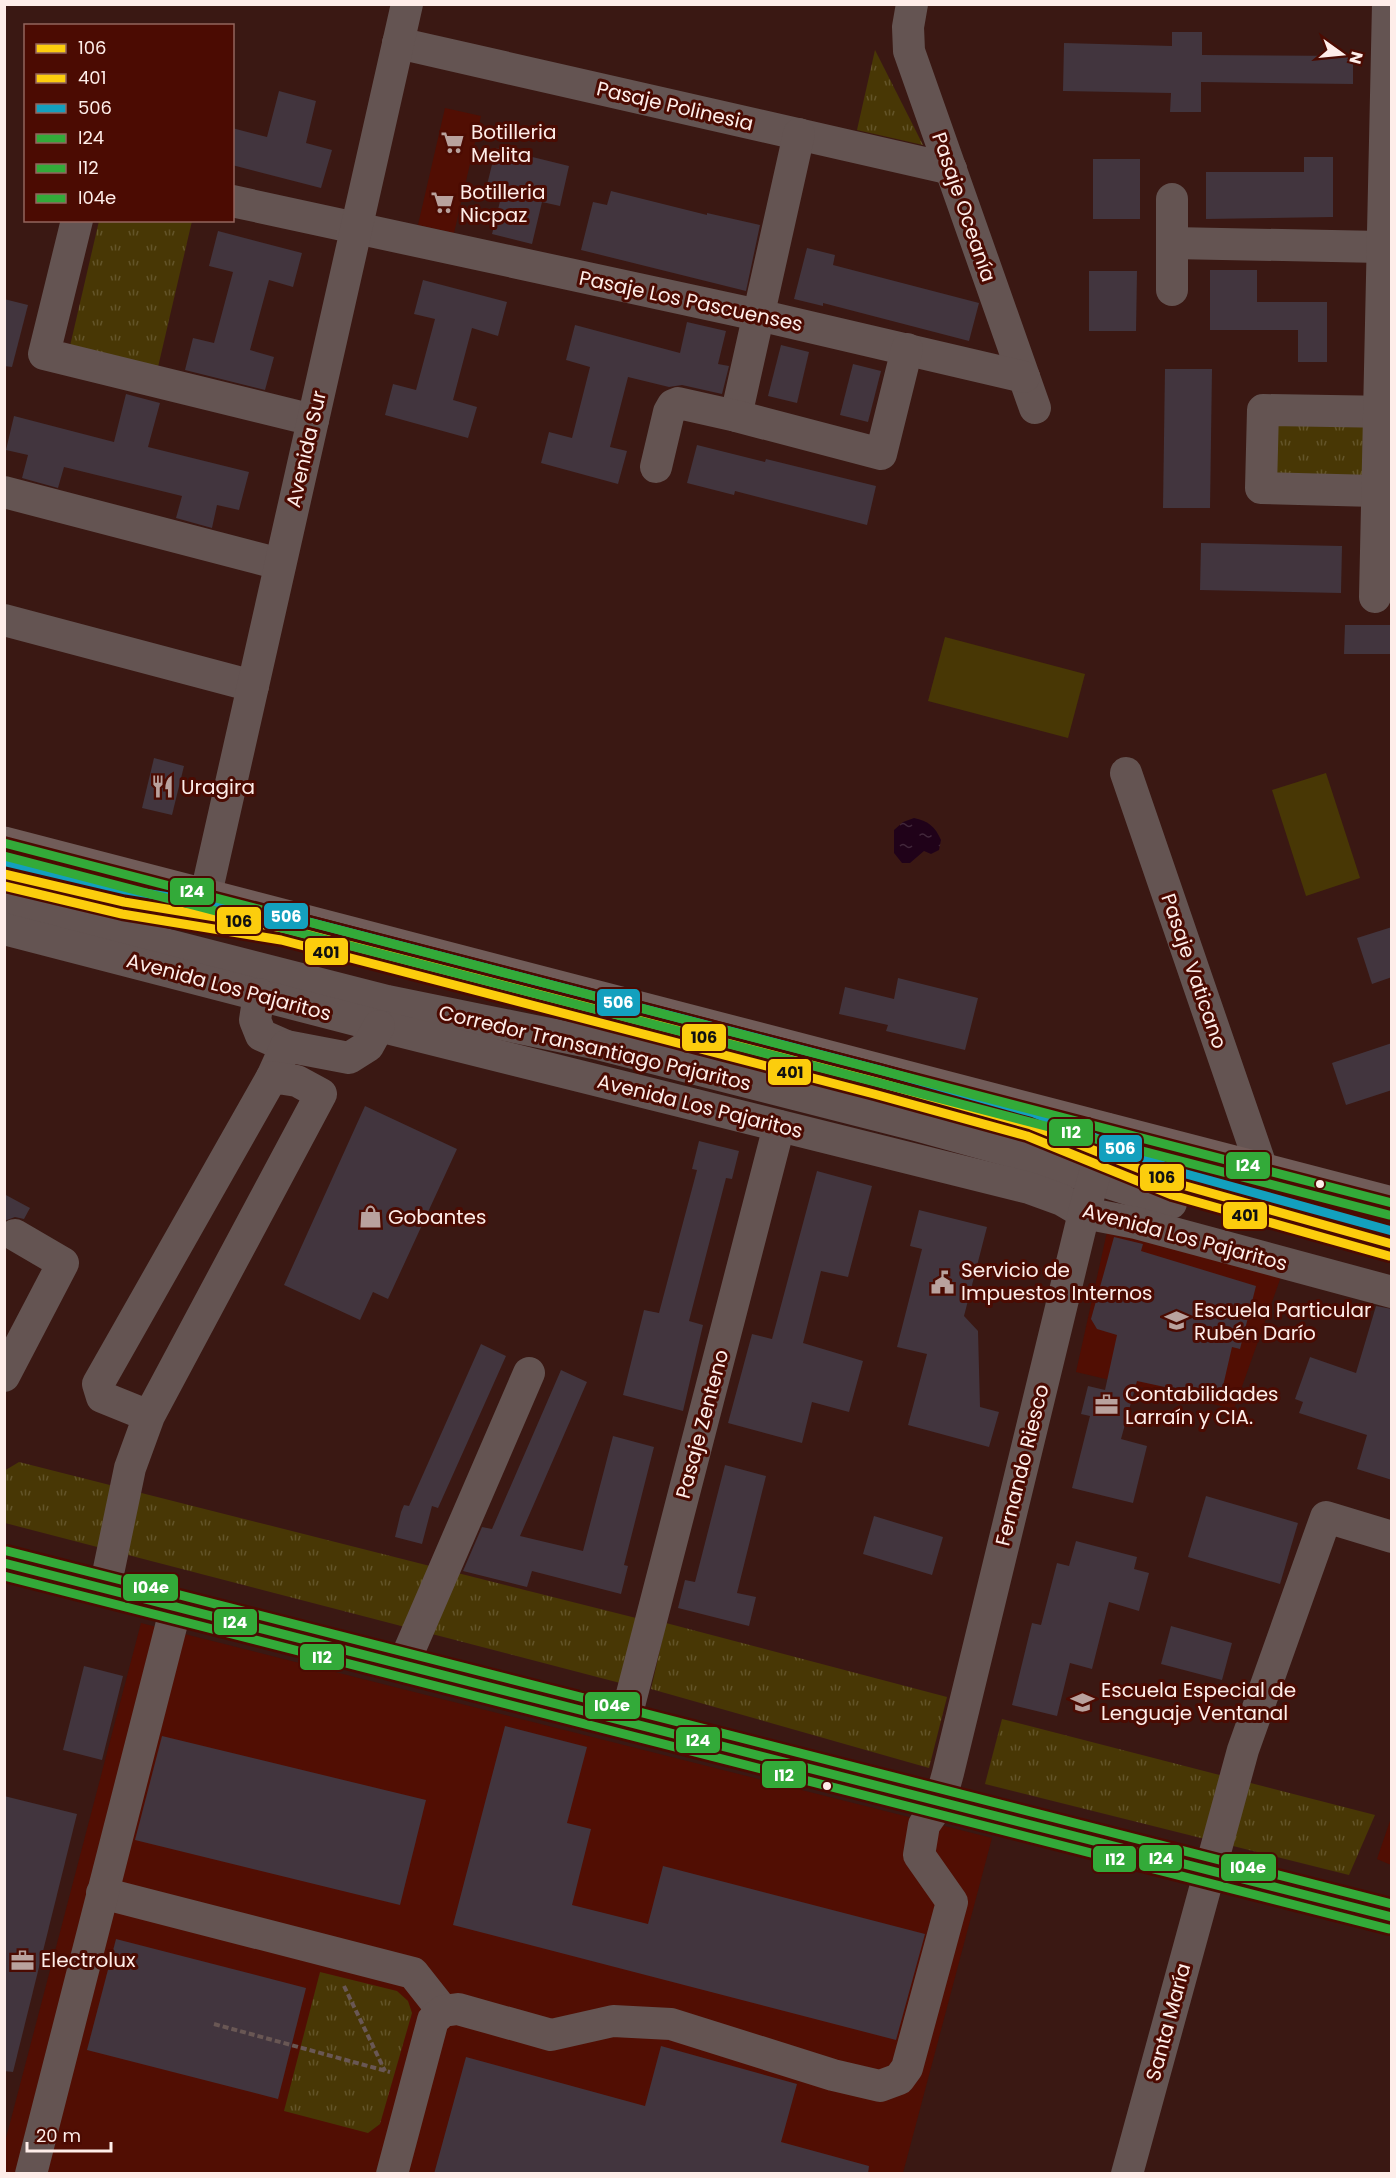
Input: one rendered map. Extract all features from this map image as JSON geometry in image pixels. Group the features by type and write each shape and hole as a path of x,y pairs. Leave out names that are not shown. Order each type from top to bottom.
{"main road":[{"path":"4,843 206,894 1101,1153 1262,1170 1392,1203"},
{"path":"4,1563 1392,1917"}],"street":[{"name":"Avenida Sur","path":"206,894 407,4"},
{"name":"Pasaje Oceanía","path":"912,4 908,27 909,51 1035,408"},
{"path":"1375,597 1376,491 1385,412 1382,247 1388,4"},
{"name":"Pasaje Polinesia","path":"398,43 951,169"},
{"path":"735,416 799,134"},
{"path":"1172,200 1172,290"},
{"name":"Pasaje Los Pascuenses","path":"234,201 758,315 1024,377"},
{"path":"77,222 44,354 313,420"},
{"path":"1172,243 1382,247"},
{"path":"656,467 669,412 673,405 683,403 881,454 907,350"},
{"path":"1376,491 1261,488 1263,410 1385,412"},
{"path":"4,492 280,564"},
{"path":"4,620 253,686"},
{"name":"Pasaje Vaticano","path":"1126,773 1262,1170"},
{"name":"Corredor Transantiago Pajaritos","path":"4,874 124,903 283,928 877,1082 1031,1125 1175,1183 1392,1244"},
{"name":"Corredor Transantiago Pajaritos","path":"4,903 387,1001 617,1049 958,1136 1101,1153 1176,1204 1392,1261"},
{"name":"Avenida Los Pajaritos","path":"4,929 379,1026 1037,1191 1062,1200 1084,1213 1136,1223 1392,1292"},
{"path":"259,994 255,1020 261,1035 286,1046 349,1058 368,1046 379,1026"},
{"path":"148,1416 102,1397 98,1384 272,1077 286,1046"},
{"path":"105,1588 130,1468 148,1416 321,1094 297,1081 272,1077"},
{"name":"Pasaje Zenteno","path":"625,1721 779,1126"},
{"name":"Fernando Riesco","path":"443,2011 458,2009 551,2035 613,2021 671,2024 833,2075 880,2086 899,2079 907,2068 952,1902 919,1855 924,1825 940,1802 1084,1213 1101,1153"},
{"path":"4,1376 63,1263 15,1235"},
{"path":"403,1665 529,1373"},
{"name":"Santa María","path":"1127,2174 1244,1750 1326,1517 1392,1537"},
{"path":"31,2174 176,1607"},
{"path":"102,1893 413,1973 443,2011 433,2019 392,2174"}],"path":[{"path":"327,1951 385,2071"},
{"path":"214,2024 417,2079"}],"shaded area":[{"path":"445,108 481,116 454,233 418,225"},
{"name":"Escuela Particular Rubén Darío","path":"1107,1232 1283,1271 1234,1409 1076,1372"},
{"path":"141,1623 992,1838 903,2173 5,2174 5,2142"},
{"path":"1391,1818 1391,1865 1377,1859"}],"green space":[{"path":"875,50 923,145 857,130"},
{"path":"99,222 192,222 158,367 70,346"},
{"path":"1270,419 1365,421 1363,482 1268,479"},
{"path":"945,637 1085,674 1068,738 928,701"},
{"path":"1326,773 1360,878 1306,896 1272,790"},
{"path":"19,1462 640,1619 624,1684 5,1523 4,1471"},
{"path":"666,1623 947,1697 929,1768 651,1689"},
{"path":"1002,1719 1375,1815 1349,1875 985,1784"},
{"path":"320,1972 397,1991 408,2001 412,2013 380,2124 368,2133 284,2111"}],"water":[{"path":"914,818 934,828 941,840 939,850 931,854 924,851 910,863 902,863 894,853 894,830 903,822"}],"building":[{"path":"1172,32 1202,32 1202,55 1353,56 1353,84 1201,82 1201,112 1170,112 1171,93 1063,91 1064,43 1172,46"},
{"path":"279,91 316,101 306,143 332,150 321,188 234,166 234,129 267,137"},
{"path":"496,148 569,166 560,206 542,202 532,244 492,234 503,189 487,185"},
{"path":"1304,157 1333,157 1333,217 1206,219 1206,172 1304,172"},
{"path":"1093,159 1140,159 1140,219 1093,219"},
{"path":"611,191 707,215 707,213 760,225 746,291 581,250 593,202 607,205"},
{"path":"218,231 302,253 293,287 269,280 250,350 274,357 265,390 185,370 193,338 214,343 233,272 209,266"},
{"path":"807,248 835,255 833,265 979,303 969,341 823,303 823,306 794,299"},
{"path":"1210,270 1257,270 1257,302 1327,302 1327,362 1298,362 1298,330 1210,330"},
{"path":"1089,271 1137,271 1136,331 1089,331"},
{"path":"423,280 507,302 498,336 472,328 453,400 477,407 468,438 385,415 393,384 416,390 435,319 414,314"},
{"path":"4,299 28,305 12,367 4,366"},
{"path":"687,322 726,331 718,364 729,366 722,394 682,385 669,387 628,377 610,447 627,451 618,484 541,463 549,432 572,438 590,367 566,360 575,325 680,353"},
{"path":"781,345 809,352 797,403 768,396"},
{"path":"853,364 881,371 868,422 840,415"},
{"path":"1165,369 1212,369 1210,508 1163,508"},
{"path":"126,394 160,403 148,447 249,472 239,510 217,505 212,528 176,518 182,496 64,467 58,488 22,478 28,455 6,450 14,416 114,442"},
{"path":"697,445 876,486 867,525 735,491 734,495 687,483"},
{"path":"1201,543 1342,546 1341,593 1200,590"},
{"path":"1345,625 1392,625 1392,654 1344,654"},
{"name":"Uragira","path":"154,758 184,766 172,815 142,808"},
{"path":"1392,927 1392,977 1372,984 1357,938"},
{"path":"898,978 978,998 965,1050 886,1031 888,1025 839,1014 845,987 894,999"},
{"path":"1392,1043 1392,1090 1346,1105 1332,1063"},
{"name":"Gobantes","path":"365,1106 457,1149 388,1299 373,1292 360,1320 284,1285"},
{"path":"699,1141 739,1151 732,1179 726,1178 689,1321 703,1325 683,1411 623,1395 644,1310 659,1313 697,1170 692,1169"},
{"path":"817,1171 872,1186 848,1277 821,1271 803,1343 863,1361 849,1412 812,1402 802,1443 728,1423 752,1334 772,1339"},
{"path":"4,1194 30,1208 24,1219 15,1217 4,1221"},
{"name":"Servicio de Impuestos Internos","path":"919,1210 987,1227 964,1316 978,1331 980,1407 999,1412 989,1447 908,1425 927,1354 897,1347 922,1249 910,1246"},
{"name":"Escuela Particular Rubén Darío","path":"1114,1237 1143,1244 1141,1251 1256,1286 1240,1349 1232,1347 1220,1399 1137,1381 1121,1439 1147,1446 1133,1503 1072,1488 1090,1416 1081,1414 1088,1386 1105,1390 1117,1335 1097,1329 1091,1319"},
{"path":"1376,1306 1392,1309 1392,1480 1357,1469 1367,1435 1299,1413 1303,1402 1295,1399 1310,1357 1356,1373"},
{"path":"481,1344 506,1356 438,1508 432,1506 422,1544 395,1537 404,1505 409,1506"},
{"path":"561,1370 587,1382 520,1536 583,1551 613,1436 654,1447 624,1565 628,1566 621,1594 532,1571 527,1587 463,1571 482,1527 492,1529"},
{"path":"725,1465 766,1476 737,1593 756,1597 749,1626 678,1608 685,1580 695,1582"},
{"path":"1206,1496 1298,1523 1280,1584 1188,1557"},
{"path":"874,1516 943,1537 932,1575 863,1554"},
{"path":"1076,1541 1137,1557 1134,1569 1149,1573 1139,1611 1109,1602 1092,1669 1070,1663 1057,1716 1012,1705 1032,1623 1041,1625 1057,1563 1069,1566"},
{"path":"1171,1626 1232,1643 1222,1680 1161,1664"},
{"path":"84,1666 123,1676 102,1760 63,1750"},
{"path":"505,1726 587,1747 567,1823 591,1829 572,1905 648,1924 663,1866 925,1934 896,2040 453,1925"},
{"path":"162,1736 426,1800 400,1905 135,1840"},
{"name":"Electrolux","path":"4,1796 77,1814 13,2072 4,2071"},
{"path":"116,1939 306,1988 278,2099 87,2050"},
{"path":"661,2046 797,2084 781,2142 869,2166 868,2174 434,2174 466,2057 645,2106"}],"transit line":[{"name":"I24","path":"4,843 1392,1203"},
{"name":"I12","path":"4,856 1389,1215"},
{"name":"506","path":"7,862 126,890 286,916 880,1070 1034,1113 1179,1172 1392,1231"},
{"name":"106","path":"4,874 124,902 283,928 877,1082 1031,1125 1175,1183 1392,1244"},
{"name":"401","path":"4,886 122,914 281,940 874,1094 1027,1136 1172,1195 1389,1256"},
{"name":"I04e","path":"7,1551 1392,1904"},
{"name":"I24","path":"4,1563 1392,1917"},
{"name":"I12","path":"4,1576 1389,1929"}],"place":[{"name":"Botilleria Melita","path":"453,143"},
{"name":"Botilleria Nicpaz","path":"442,203"},
{"name":"Uragira","path":"163,787"},
{"name":"Gobantes","path":"370,1217"},
{"name":"Servicio de Impuestos Internos","path":"943,1282"},
{"name":"Escuela Particular Rubén Darío","path":"1176,1321"},
{"name":"Contabilidades Larraín y CIA.","path":"1107,1405"},
{"name":"Escuela Especial de Lenguaje Ventanal","path":"1083,1702"},
{"name":"Electrolux","path":"23,1960"}]}
